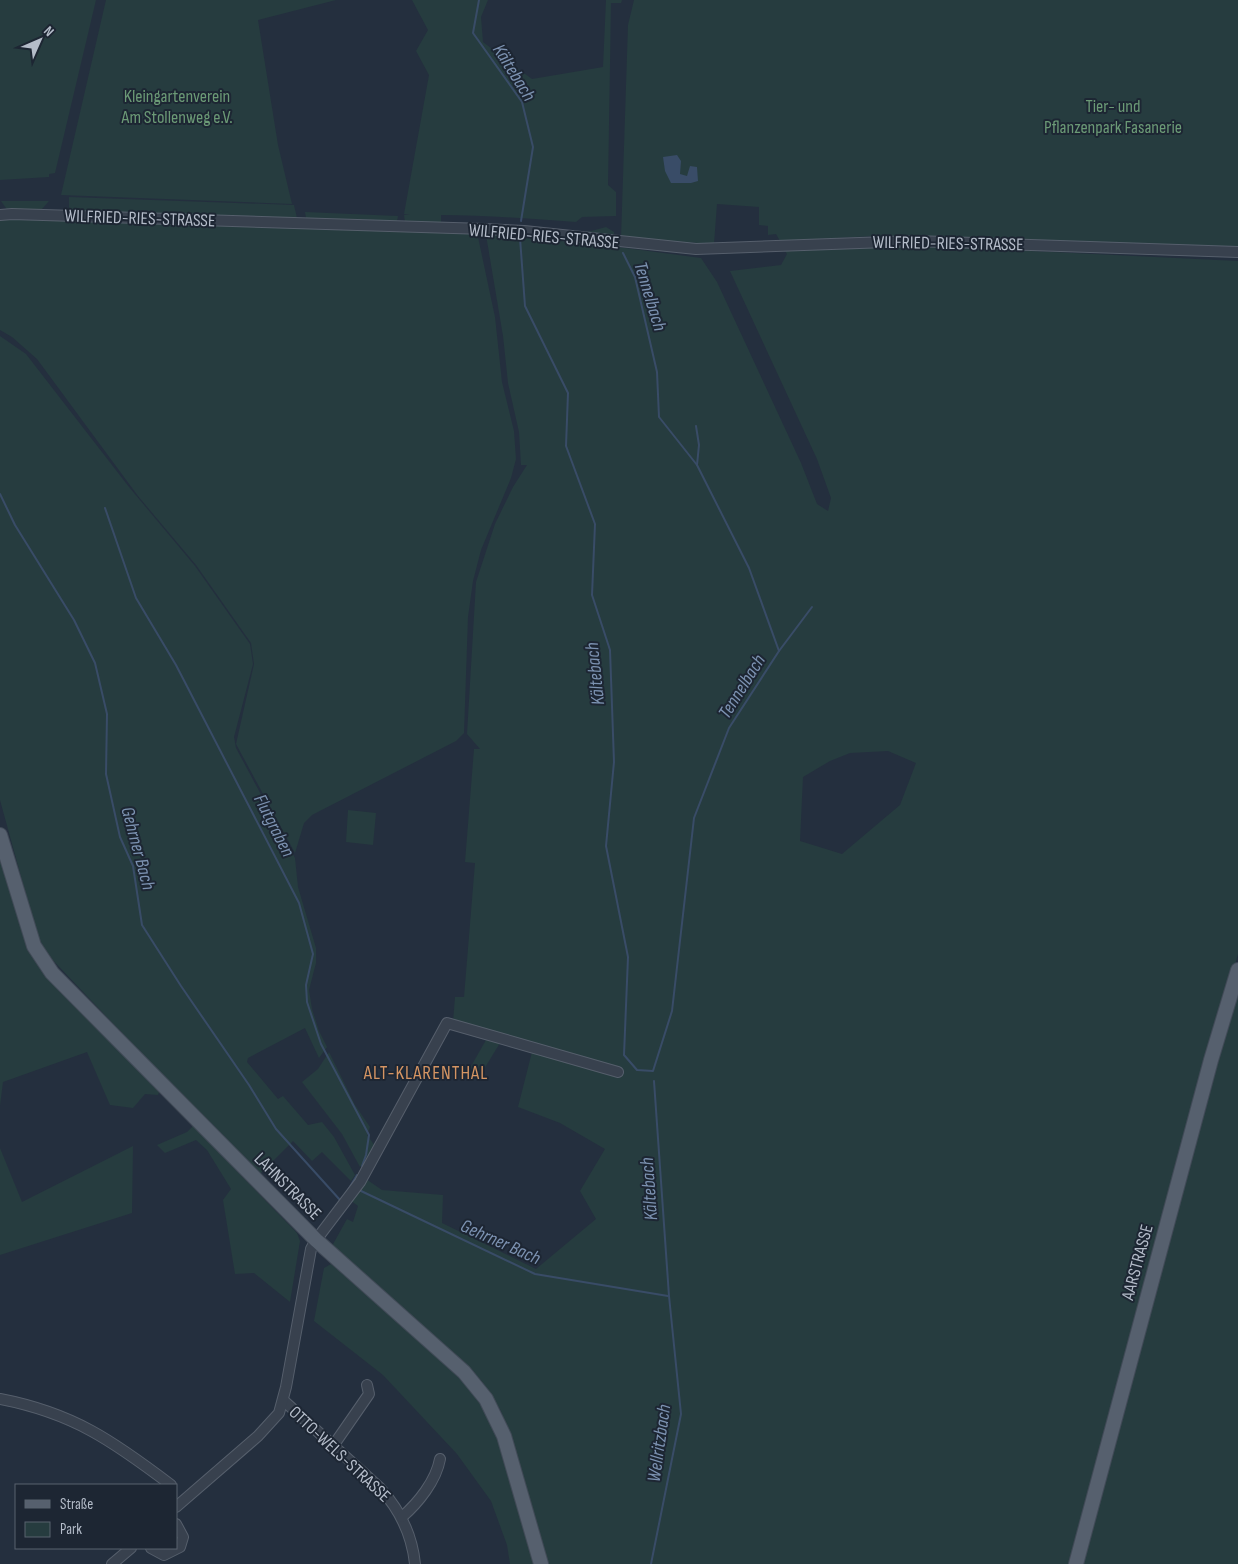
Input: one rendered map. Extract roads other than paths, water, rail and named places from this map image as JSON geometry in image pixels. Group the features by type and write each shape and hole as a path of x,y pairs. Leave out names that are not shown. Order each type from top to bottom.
{"main road":[{"name":"LAHNSTRASSE","path":"0,835 32,939 45,966 316,1240 458,1366 481,1392 496,1417 504,1436 541,1564"},
{"name":"AARSTRASSE","path":"1076,1564 1211,1060 1238,970"}],"street":[{"name":"WILFRIED-RIES-STRASSE","path":"0,215 524,231 696,249 915,241 1238,252"},
{"path":"178,1505 269,1426 279,1413 284,1401 306,1270 316,1240 360,1182 447,1023 618,1072"},
{"path":"333,1446 369,1394 367,1385"},
{"path":"0,1399 71,1419 101,1434 170,1484"},
{"name":"OTTO-WELS-STRASSE","path":"284,1401 380,1488 402,1517 409,1535 414,1564"},
{"path":"402,1517 412,1508 438,1473 440,1459"},
{"path":"178,1492 186,1499"},
{"path":"178,1528 183,1538 182,1544 178,1548"},
{"path":"112,1564 130,1549"},
{"path":"152,1549 161,1559 177,1549"}],"water":[{"path":"677,155 681,161 680,174 687,176 690,166 697,167 698,181 671,183 665,171 663,157"}],"waterway":[{"name":"Kältebach","path":"479,0 473,33 522,102 533,147 521,221"},
{"name":"Tennelbach","path":"520,238 525,306 568,393 566,446 595,524 592,595 610,650 614,762 606,846 628,957 624,1055 637,1070 653,1071 672,1011 694,818 729,728 779,651 749,568 697,465 659,417 657,372 635,277 623,253"},
{"path":"696,426 699,445 697,465"},
{"name":"Gehrner Bach","path":"0,494 15,525 74,620 95,663 107,714 106,774 120,837 133,866 142,925 249,1085 276,1129 340,1200"},
{"name":"Flutgraben","path":"105,508 136,598 176,665 299,903 313,954 306,985 307,1002 321,1044 369,1135 362,1166"},
{"path":"779,651 812,607"},
{"name":"Wellritzbach","path":"651,1564 681,1414 669,1296 654,1081"},
{"name":"Gehrner Bach","path":"348,1190 357,1175"},
{"name":"Gehrner Bach","path":"359,1190 535,1274 668,1296"}],"district":[{"name":"ALT-KLARENTHAL","path":"426,1072"}],"park label":[{"name":"Kleingartenverein Am Stollenweg e.V.","path":"177,106"},
{"name":"Tier- und Pflanzenpark Fasanerie","path":"1113,116"}]}
